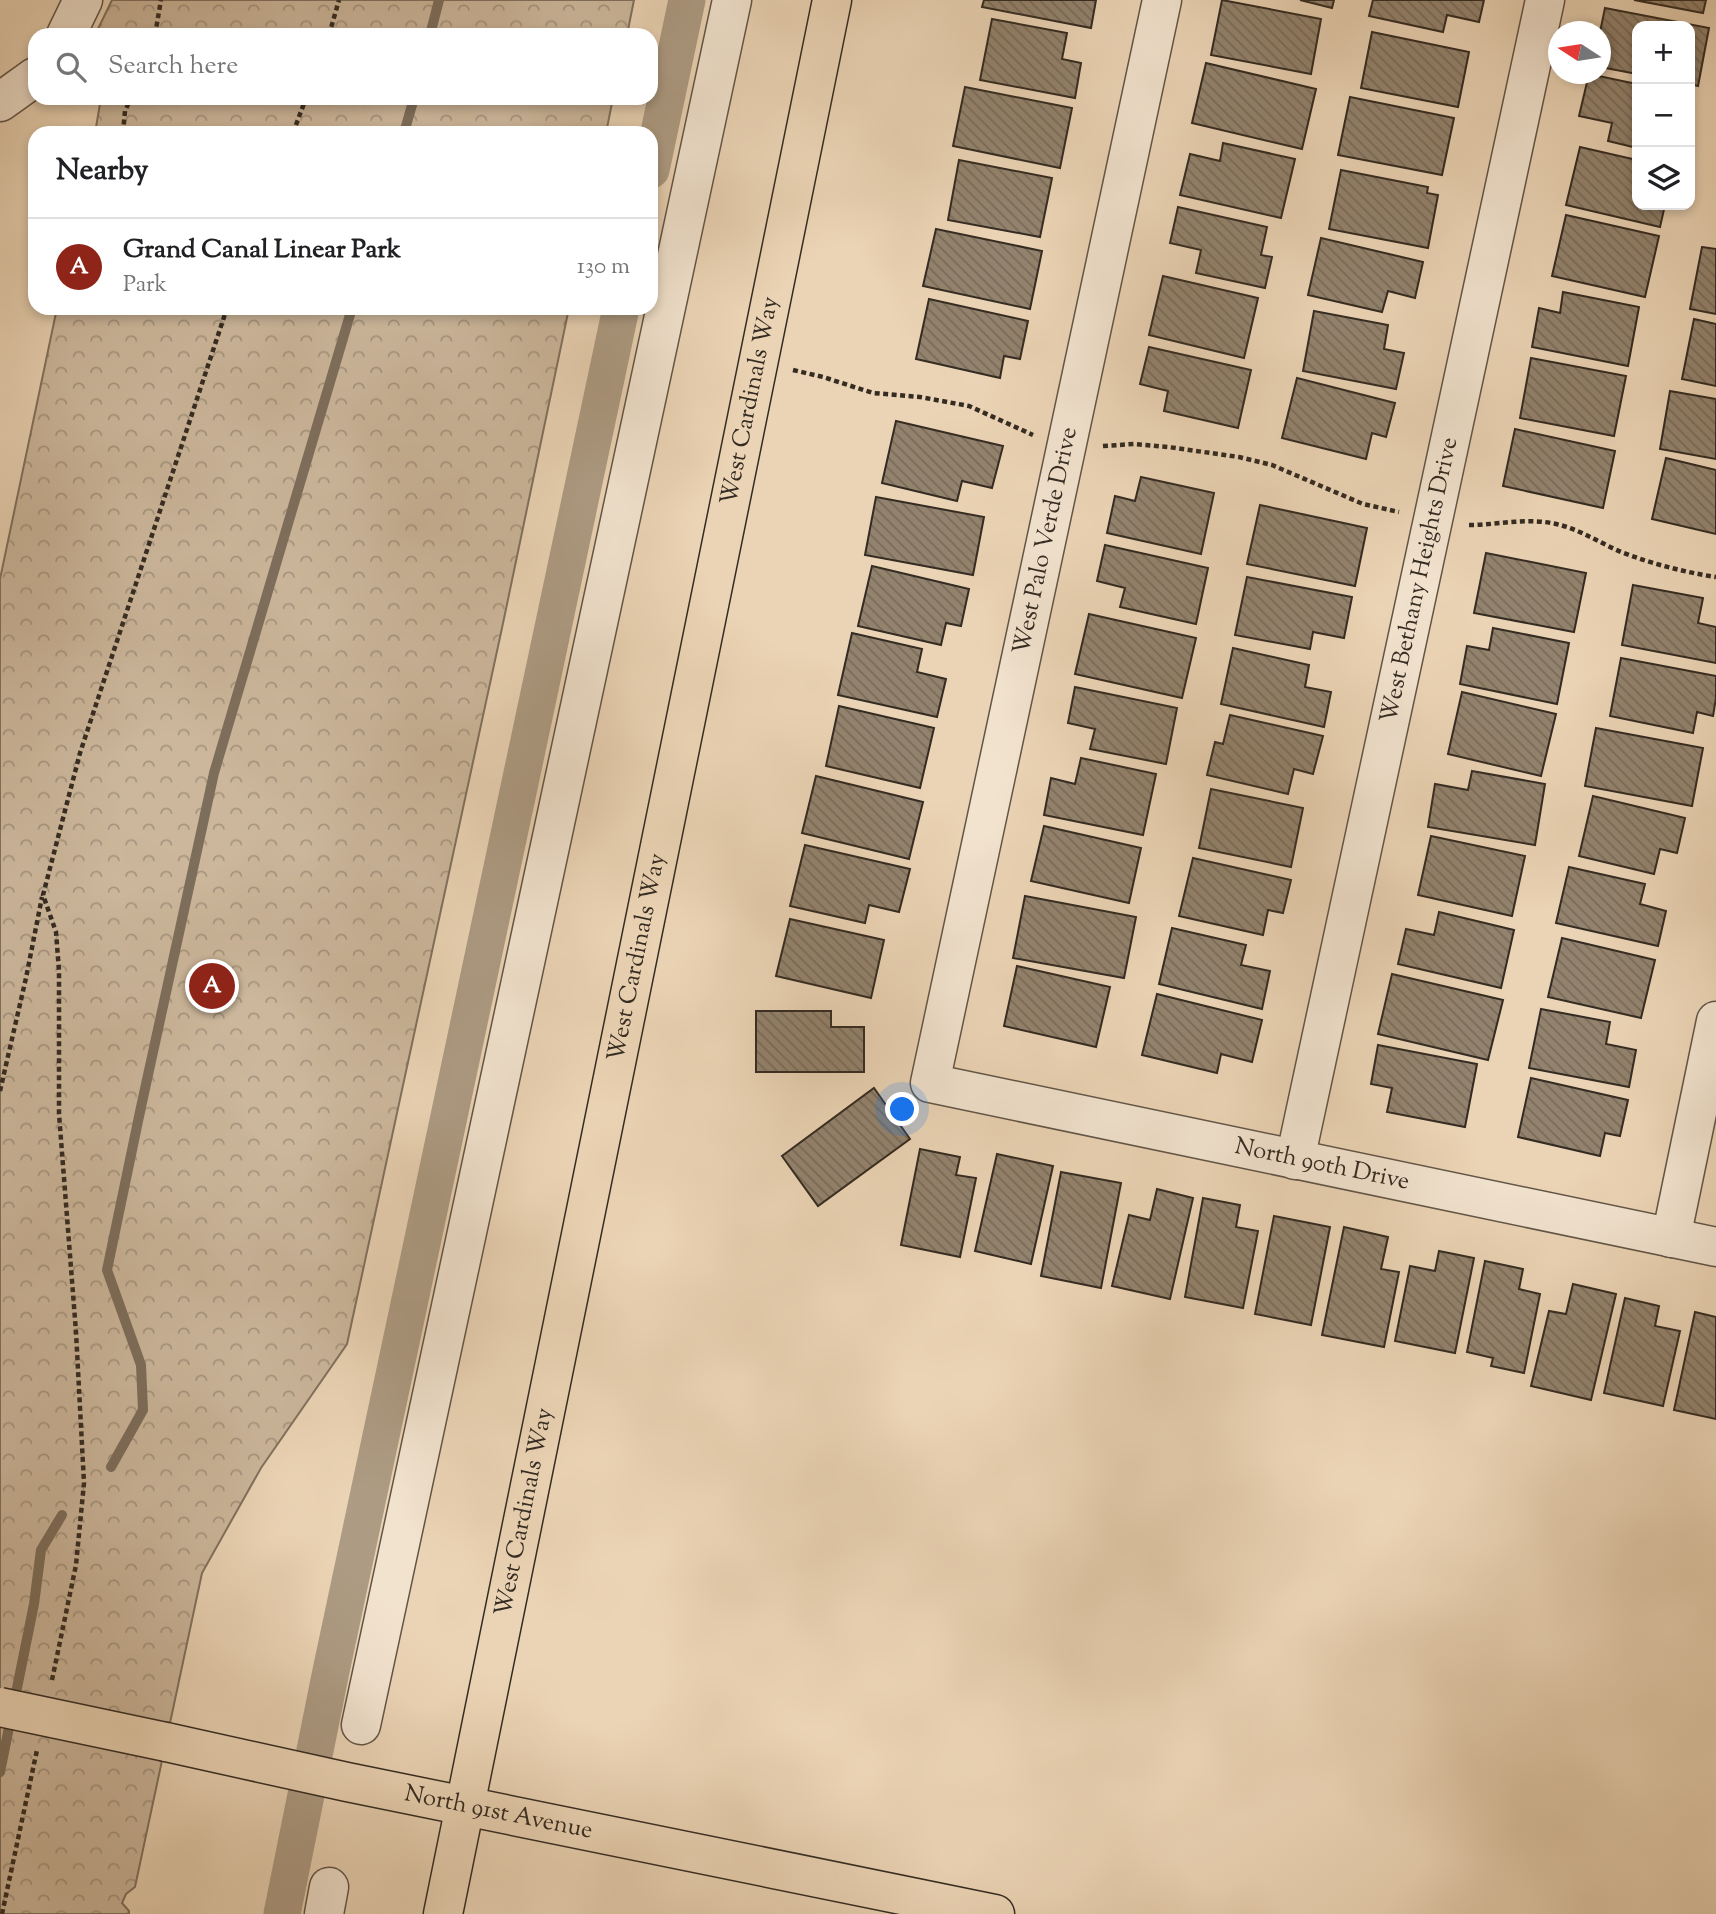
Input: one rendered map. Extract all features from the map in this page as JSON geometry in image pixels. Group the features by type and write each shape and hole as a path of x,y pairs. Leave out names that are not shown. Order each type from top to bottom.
{"main road":[{"name":"West Cardinals Way","path":"443,1914 832,0"},
{"name":"North 91st Avenue","path":"0,1707 347,1782 995,1914"}],"street":[{"path":"69,28 83,0"},
{"path":"361,1725 732,0"},
{"name":"West Palo Verde Drive","path":"930,1083 1162,0"},
{"name":"West Bethany Heights Drive","path":"1295,1160 1545,0"},
{"path":"0,102 28,82"},
{"path":"1671,1238 1716,1021"},
{"name":"North 90th Drive","path":"930,1083 1716,1247"}],"path":[{"path":"156,28 161,0"},
{"path":"331,28 339,0"},
{"path":"124,126 128,105"},
{"path":"296,126 303,105"},
{"path":"0,1091 43,895 80,753 225,315"},
{"path":"758,362 823,377 873,393 920,397 969,406 1037,438 1096,447 1134,444 1239,457 1272,465 1363,504 1461,525 1524,520 1553,523 1585,534 1649,563 1716,577"},
{"path":"43,895 55,933 59,971 59,1114 76,1332 84,1483 76,1565 51,1685"},
{"path":"2,1914 39,1738"}],"green space":[{"path":"112,0 634,0 628,28 98,28"},
{"path":"100,105 612,105 607,126 96,126"},
{"path":"56,315 568,315 347,1344 261,1468 202,1573 135,1887 126,1894 122,1903 129,1914 0,1914 0,579"}],"building":[{"path":"984,0 1096,0 1091,28 982,7"},
{"path":"1222,0 1321,19 1311,74 1211,55"},
{"path":"1300,0 1334,0 1332,8"},
{"path":"1373,0 1484,0 1479,22 1447,15 1443,32 1369,16"},
{"path":"1634,0 1706,0 1703,13"},
{"path":"1605,8 1673,21 1632,21 1632,73 1611,69 1611,21 1602,21"},
{"path":"992,19 1067,33 1062,59 1081,63 1075,98 980,80"},
{"path":"1695,25 1709,28 1698,86 1695,85"},
{"path":"1372,32 1469,52 1458,107 1361,88"},
{"path":"1206,63 1316,89 1302,149 1192,123"},
{"path":"1611,79 1632,83 1632,147 1608,141 1612,123 1579,116 1587,84 1611,84"},
{"path":"965,87 1072,108 1060,168 953,146"},
{"path":"1350,97 1454,118 1442,175 1338,155"},
{"path":"1223,143 1295,159 1281,218 1180,195 1190,154 1220,161"},
{"path":"1580,147 1632,159 1632,210 1664,210 1660,227 1566,205"},
{"path":"959,160 1052,178 1040,237 948,220"},
{"path":"1341,170 1428,187 1427,193 1438,195 1428,248 1329,229"},
{"path":"1178,207 1267,227 1261,255 1272,257 1265,288 1196,273 1201,250 1170,243"},
{"path":"1566,215 1659,236 1645,297 1552,276"},
{"path":"936,229 1042,251 1030,309 923,286"},
{"path":"1321,238 1423,262 1415,298 1388,291 1382,312 1308,295"},
{"path":"1702,247 1716,249 1716,314 1690,309"},
{"path":"1163,276 1258,298 1244,358 1149,335"},
{"path":"1563,292 1639,307 1628,366 1532,347 1539,308 1560,313"},
{"path":"929,299 1028,321 1020,359 1004,356 1000,378 916,359"},
{"path":"1314,311 1388,325 1384,349 1404,353 1396,389 1303,371"},
{"path":"1694,319 1716,324 1716,386 1682,379"},
{"path":"1149,347 1251,370 1238,428 1164,411 1168,391 1140,384"},
{"path":"1531,358 1626,376 1614,436 1520,418"},
{"path":"1297,378 1395,403 1386,437 1372,433 1366,459 1282,438"},
{"path":"1670,391 1716,399 1716,459 1660,449"},
{"path":"896,421 1003,446 992,488 962,481 957,501 882,483"},
{"path":"1515,429 1615,451 1603,508 1503,486"},
{"path":"1666,458 1716,470 1716,534 1652,519"},
{"path":"1141,477 1214,493 1201,554 1107,533 1115,496 1135,501"},
{"path":"876,497 984,517 973,575 865,555"},
{"path":"1260,505 1367,528 1355,586 1247,564"},
{"path":"1105,545 1208,568 1196,624 1120,607 1125,588 1097,581"},
{"path":"1486,553 1586,573 1574,632 1474,613"},
{"path":"872,566 969,589 961,626 946,623 941,645 858,626"},
{"path":"1247,577 1352,597 1344,638 1313,632 1310,649 1235,635"},
{"path":"1633,585 1703,598 1698,623 1716,627 1716,663 1622,645"},
{"path":"1089,614 1196,638 1182,698 1075,674"},
{"path":"1493,628 1569,643 1557,704 1460,684 1467,646 1489,650"},
{"path":"852,633 922,649 917,672 946,679 937,717 838,695"},
{"path":"1233,648 1309,665 1305,687 1331,692 1324,727 1221,704"},
{"path":"1621,658 1716,676 1713,716 1697,712 1693,733 1610,716"},
{"path":"1075,687 1177,708 1166,764 1090,749 1095,729 1068,723"},
{"path":"1462,692 1556,714 1541,776 1448,754"},
{"path":"839,706 934,728 920,788 826,766"},
{"path":"1230,715 1323,736 1313,774 1294,769 1288,794 1207,775 1215,742 1223,744"},
{"path":"1596,728 1703,748 1692,806 1585,786"},
{"path":"1081,758 1156,774 1143,835 1044,815 1051,778 1075,784"},
{"path":"1472,771 1545,784 1535,845 1428,827 1435,784 1468,790"},
{"path":"816,776 923,802 909,859 802,833"},
{"path":"1211,789 1303,808 1291,867 1199,848"},
{"path":"1593,796 1685,818 1677,853 1660,849 1654,874 1579,856"},
{"path":"1044,826 1141,848 1129,903 1031,881"},
{"path":"1431,836 1525,856 1512,916 1418,895"},
{"path":"805,845 910,869 899,912 869,905 865,923 790,906"},
{"path":"1193,858 1291,880 1283,913 1268,910 1263,935 1179,916"},
{"path":"1569,867 1645,884 1640,904 1666,911 1658,946 1556,923"},
{"path":"1025,896 1136,917 1124,978 1013,958"},
{"path":"1439,912 1514,930 1501,988 1398,964 1406,929 1434,935"},
{"path":"790,919 884,940 871,998 776,976"},
{"path":"1172,928 1246,945 1241,965 1270,971 1262,1009 1159,984"},
{"path":"1562,938 1655,960 1641,1018 1548,997"},
{"path":"1017,966 1110,987 1096,1047 1004,1026"},
{"path":"1392,974 1503,1000 1488,1060 1378,1034"},
{"path":"1157,994 1262,1020 1252,1062 1221,1054 1217,1073 1142,1055"},
{"path":"1541,1009 1610,1022 1606,1044 1636,1050 1629,1087 1529,1068"},
{"path":"756,1011 831,1011 831,1027 864,1027 864,1072 756,1072"},
{"path":"1378,1045 1477,1064 1465,1127 1387,1112 1392,1088 1371,1084"},
{"path":"1531,1078 1628,1100 1620,1136 1605,1133 1600,1156 1518,1137"},
{"path":"874,1088 910,1139 818,1206 782,1156"},
{"path":"920,1149 960,1157 956,1175 976,1178 960,1257 901,1245"},
{"path":"997,1154 1053,1166 1031,1264 975,1251"},
{"path":"1061,1172 1121,1183 1101,1288 1041,1276"},
{"path":"1157,1189 1193,1198 1170,1299 1112,1286 1129,1215 1150,1220"},
{"path":"1203,1198 1240,1205 1236,1227 1258,1231 1243,1308 1185,1297"},
{"path":"1274,1216 1330,1227 1311,1325 1255,1314"},
{"path":"1344,1227 1388,1237 1381,1269 1399,1272 1384,1347 1322,1335"},
{"path":"1439,1251 1474,1258 1455,1353 1395,1341 1410,1266 1435,1271"},
{"path":"1485,1261 1523,1269 1519,1289 1540,1294 1524,1373 1491,1366 1493,1358 1467,1352"},
{"path":"1573,1284 1616,1294 1591,1400 1531,1386 1549,1311 1566,1314"},
{"path":"1625,1298 1659,1306 1655,1326 1680,1331 1663,1406 1604,1393"},
{"path":"1695,1312 1716,1317 1716,1419 1674,1410"}],"waterway":[{"path":"432,28 439,0"},
{"path":"658,137 687,0"},
{"path":"406,126 412,105"},
{"path":"111,1467 143,1410 141,1365 107,1270 214,773 350,315"},
{"path":"282,1914 331,1671 620,315"},
{"path":"0,1772 34,1604 41,1550 62,1515"}],"place":[{"name":"Grand Canal Linear Park","path":"212,986"}]}
